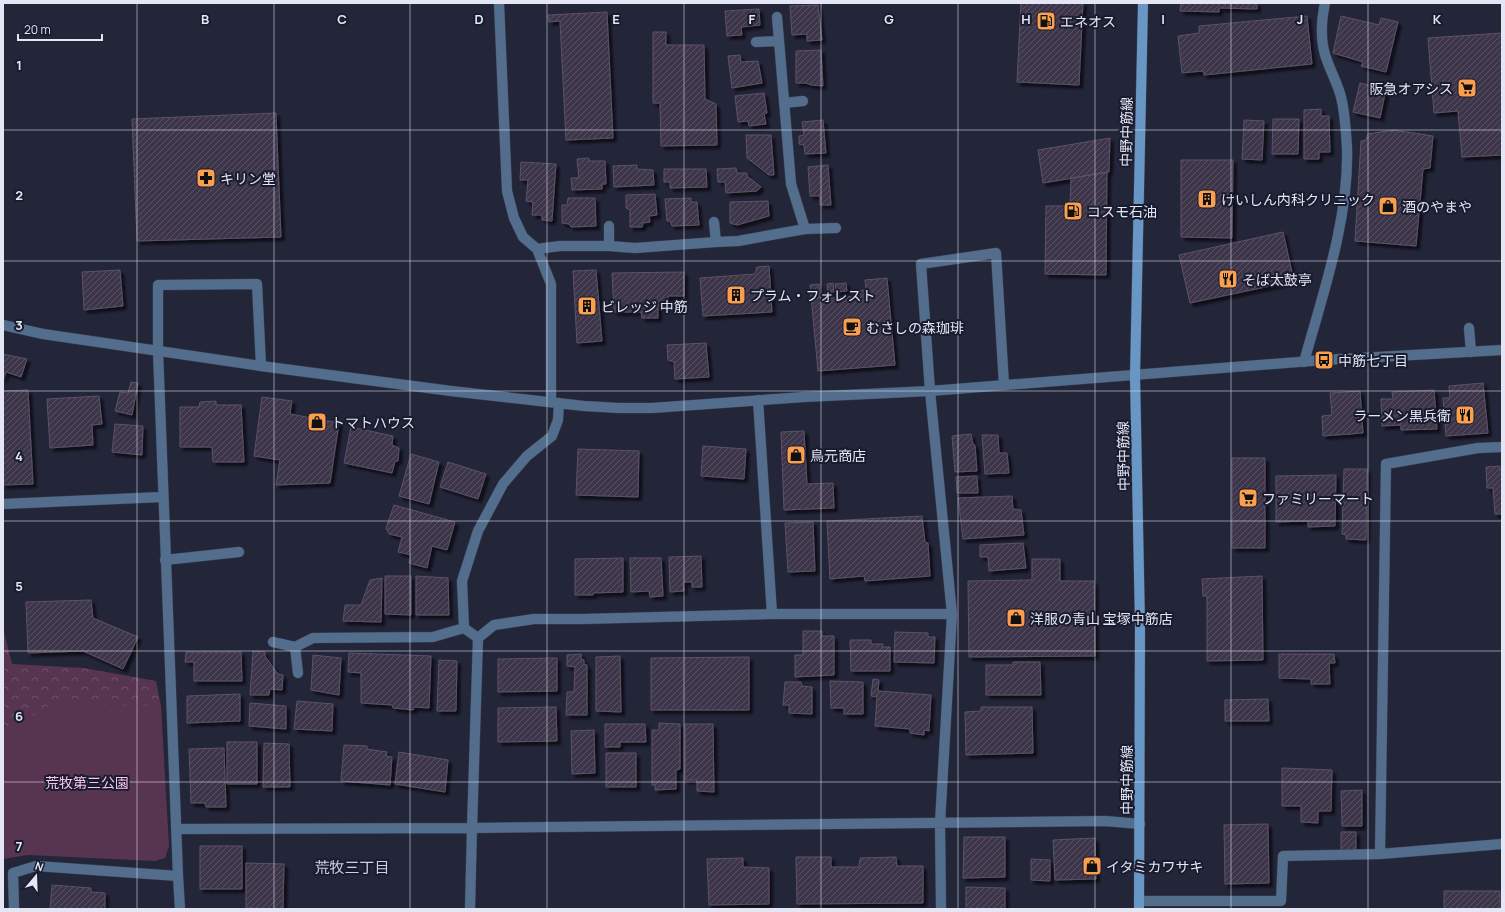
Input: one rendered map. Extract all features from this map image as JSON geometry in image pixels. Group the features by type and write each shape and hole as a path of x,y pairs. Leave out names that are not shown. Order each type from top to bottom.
{"main road":[{"name":"中野中筋線","path":"1139,905 1140,624 1135,376 1143,3"}],"street":[{"path":"464,628 462,581 478,531 503,484 527,456 552,436 558,420 555,402 551,284 537,249 523,238 514,218 507,191 499,3"},
{"path":"1304,362 1336,241 1343,209 1346,181 1346,142 1341,96 1335,77 1327,62 1323,40 1322,19 1325,3"},
{"path":"777,17 790,184 805,229"},
{"path":"756,42 779,41"},
{"path":"784,103 803,101"},
{"path":"714,222 716,242"},
{"path":"609,226 609,246"},
{"path":"537,249 560,246 609,246 635,248 738,241 805,229 836,228"},
{"path":"941,909 940,823 952,614 930,391 921,264 996,253 1004,385"},
{"path":"180,909 162,497 158,351 158,285 257,284 261,366"},
{"path":"3,325 43,334 261,366 451,391 591,406 632,408 930,391 1304,362 1502,350"},
{"path":"1469,328 1471,352"},
{"path":"758,400 772,614"},
{"path":"1380,854 1386,464 1478,448 1502,447"},
{"path":"3,504 162,497"},
{"path":"165,560 239,552"},
{"path":"470,909 478,638 494,625 534,619 772,614 952,614"},
{"path":"464,628 478,638"},
{"path":"273,642 296,647 313,638 433,636 464,628"},
{"path":"296,647 298,673"},
{"path":"177,829 472,828 1105,821 1140,824"},
{"path":"1139,905 1281,901 1284,856 1380,854 1502,844"},
{"path":"14,909 8,874 36,866 178,876"}],"green space":[{"path":"3,628 12,664 84,668 156,681 161,706 57,711 3,858"},
{"name":"荒牧第三公園","path":"51,704 161,706 169,846 165,858 155,861 28,855 3,859 3,740 22,722"}],"building":[{"path":"1021,3 1083,3 1079,85 1017,82"},
{"path":"1181,3 1257,3 1257,9 1219,8 1219,12 1180,11"},
{"path":"818,5 822,40 807,41 807,34 792,35 790,6"},
{"path":"759,9 760,25 741,27 742,35 727,36 725,11"},
{"path":"607,12 613,138 566,140 560,21 549,22 548,15"},
{"path":"1307,16 1312,64 1204,75 1203,71 1182,73 1178,36 1199,33 1199,26"},
{"path":"1341,16 1379,25 1381,18 1398,22 1386,72 1361,66 1363,62 1333,53"},
{"path":"653,32 666,32 666,45 704,45 705,99 716,104 717,145 661,146 660,103 653,103"},
{"name":"阪急オアシス","path":"1502,33 1502,155 1462,157 1458,111 1434,113 1428,38"},
{"path":"821,50 823,86 796,83 796,51"},
{"path":"740,55 741,62 758,61 762,83 732,88 728,56"},
{"path":"1360,83 1386,89 1380,118 1353,112"},
{"path":"764,93 767,113 764,114 766,124 749,126 748,121 738,122 735,96"},
{"path":"1321,109 1321,116 1329,116 1330,152 1319,152 1319,159 1304,159 1304,110"},
{"name":"キリン堂","path":"276,113 281,237 137,241 132,119"},
{"path":"1273,119 1299,119 1298,154 1272,154"},
{"path":"823,120 826,153 805,154 804,145 799,144 799,136 804,135 802,122"},
{"path":"1244,120 1264,121 1262,160 1242,159"},
{"path":"1393,130 1433,136 1430,168 1423,169 1416,246 1355,241 1361,141 1366,140 1368,134"},
{"path":"746,135 771,135 774,175 769,175 747,158"},
{"path":"1110,138 1109,172 1043,183 1038,150"},
{"path":"589,158 589,161 605,161 606,184 602,184 602,189 572,190 571,178 579,178 577,159"},
{"name":"けいしん内科クリニック","path":"1181,160 1233,160 1232,238 1181,237"},
{"path":"521,162 556,164 552,221 542,220 542,215 532,215 533,202 526,201 528,180 520,180"},
{"path":"637,165 637,169 653,170 654,185 614,187 613,166"},
{"path":"828,165 831,205 820,205 820,196 810,196 808,167"},
{"path":"736,168 737,173 747,173 747,176 761,187 757,191 726,193 725,182 718,182 717,169"},
{"path":"664,169 706,169 707,187 670,188 670,182 664,182"},
{"path":"1107,172 1106,275 1045,274 1046,206 1070,206 1071,178"},
{"path":"655,194 657,215 649,216 650,222 643,223 642,227 630,227 630,210 626,208 626,195"},
{"path":"568,198 595,198 596,226 571,227 569,224 562,223 562,205 567,205"},
{"path":"691,198 691,202 697,202 699,225 672,226 670,221 667,221 665,199"},
{"path":"768,201 769,216 737,225 730,223 730,202"},
{"path":"1283,232 1294,281 1190,303 1179,255"},
{"name":"プラム・フォレスト","path":"769,266 772,312 703,316 700,278 755,274 757,267"},
{"path":"120,270 123,306 84,310 82,272"},
{"name":"ビレッジ 中筋","path":"596,270 602,341 577,343 573,271"},
{"path":"684,272 684,296 668,296 668,305 658,305 658,318 642,318 641,312 614,312 612,273"},
{"name":"むさしの森珈琲","path":"887,278 895,365 818,371 810,285 819,284 820,299 858,296 857,291 866,290 865,280"},
{"path":"833,283 834,292 828,292 827,284"},
{"path":"846,283 847,291 836,292 835,284"},
{"path":"706,343 709,377 675,379 674,362 668,360 667,345"},
{"path":"3,354 27,359 21,377 6,372 3,380"},
{"path":"131,382 138,383 132,415 115,411 120,392 128,393"},
{"name":"ラーメン黒兵衛","path":"1483,383 1488,433 1446,436 1443,398 1450,398 1449,386"},
{"path":"28,390 33,484 3,485 3,391"},
{"path":"1434,390 1437,429 1401,430 1401,425 1382,426 1381,399 1393,399 1392,392"},
{"path":"1360,391 1363,433 1323,436 1322,416 1332,415 1330,393"},
{"path":"99,396 102,424 92,425 93,445 50,448 47,399"},
{"path":"262,397 292,401 290,414 339,423 330,483 276,485 280,460 254,456"},
{"path":"216,401 216,405 241,405 244,462 213,462 212,447 180,447 180,407 199,407 200,402"},
{"path":"115,424 143,426 142,455 112,452"},
{"path":"351,427 393,436 392,445 399,448 398,461 395,461 392,473 344,463"},
{"path":"804,431 807,484 833,483 834,508 784,510 781,432"},
{"path":"971,434 973,444 975,445 977,471 955,472 952,436"},
{"path":"982,435 998,435 999,453 1007,453 1009,473 985,474"},
{"path":"703,446 746,449 744,479 701,476"},
{"path":"578,449 639,451 638,497 576,495"},
{"path":"411,454 439,462 429,504 399,496"},
{"path":"1232,458 1265,458 1265,548 1232,548"},
{"path":"448,462 486,474 478,499 440,487"},
{"path":"1500,466 1500,471 1502,470 1502,514 1495,514 1493,488 1487,488 1486,467"},
{"path":"1344,469 1367,469 1366,540 1346,539 1346,535 1342,534"},
{"path":"1336,475 1335,526 1308,527 1308,521 1276,522 1276,476"},
{"path":"977,476 978,493 957,493 956,477"},
{"path":"1012,496 1013,509 1021,510 1024,535 963,539 958,498"},
{"path":"394,505 455,522 447,550 432,546 427,568 409,563 411,555 398,552 402,537 389,534 386,528"},
{"path":"922,516 925,542 928,543 930,576 865,581 864,576 830,579 827,521"},
{"path":"813,522 815,571 788,572 785,523"},
{"path":"1023,543 1026,568 989,571 988,557 980,557 980,545"},
{"path":"701,556 702,587 692,587 692,582 683,582 684,591 670,592 669,557"},
{"path":"623,558 623,592 575,595 575,559"},
{"path":"630,558 661,558 663,596 650,597 649,591 631,592"},
{"path":"1032,559 1060,559 1060,581 1094,581 1095,656 969,657 968,581 1032,580"},
{"path":"385,576 411,576 411,615 385,614"},
{"path":"416,576 448,578 449,615 416,615"},
{"path":"1262,576 1263,660 1207,661 1207,596 1203,596 1202,579"},
{"path":"382,578 381,622 343,621 345,605 361,605 370,580"},
{"path":"91,600 93,618 138,637 123,669 83,651 28,653 26,602"},
{"path":"803,631 822,631 822,636 834,636 834,675 795,677 795,655 803,655"},
{"path":"895,632 928,633 928,637 935,637 934,663 894,662"},
{"path":"850,640 871,640 871,644 883,644 882,647 890,647 890,671 851,671"},
{"path":"253,651 265,652 265,656 278,674 283,675 282,690 270,689 269,695 250,695"},
{"path":"186,652 241,652 242,681 194,681 194,662 185,662"},
{"path":"349,653 431,656 429,708 414,707 413,710 393,708 392,705 361,703 361,673 348,672"},
{"path":"581,654 581,659 584,660 584,664 587,665 587,715 566,715 567,692 574,692 575,667 567,666 567,655"},
{"path":"1279,654 1334,654 1335,663 1329,663 1330,684 1311,684 1311,679 1279,678"},
{"path":"313,655 341,658 339,695 311,690"},
{"path":"620,656 621,712 596,711 596,657"},
{"path":"749,657 749,710 651,710 651,658"},
{"path":"557,658 557,691 498,692 498,659"},
{"path":"439,660 457,661 456,711 437,711"},
{"path":"1013,662 1040,662 1041,695 986,695 986,665 1013,665"},
{"path":"873,679 879,680 878,691 931,695 929,731 924,730 924,735 910,733 910,729 875,726 877,697 871,696"},
{"path":"830,681 863,682 863,714 844,714 844,708 831,708"},
{"path":"785,682 801,682 802,686 812,687 812,714 789,713 789,705 783,705"},
{"path":"240,694 240,721 187,723 187,696"},
{"path":"1268,699 1269,721 1225,721 1225,700"},
{"path":"297,701 333,704 332,731 294,729"},
{"path":"250,703 286,706 286,729 249,726"},
{"path":"556,707 557,741 498,742 498,708"},
{"path":"981,707 1032,707 1033,753 966,755 965,712 981,711"},
{"path":"659,723 680,724 680,769 676,770 676,789 655,790 655,785 652,785 652,730 659,730"},
{"path":"605,724 645,724 646,742 620,742 620,747 605,747"},
{"path":"685,724 713,724 714,792 697,791 697,780 685,780"},
{"path":"594,730 595,773 572,774 571,731"},
{"path":"227,742 257,742 257,784 227,784"},
{"path":"264,743 289,744 290,787 263,787"},
{"path":"344,745 367,746 367,749 387,752 386,756 392,757 390,785 341,781"},
{"path":"224,748 226,807 206,807 205,803 191,803 189,749"},
{"path":"399,752 448,760 445,792 395,784"},
{"path":"606,753 636,753 636,787 606,787"},
{"path":"1282,768 1332,770 1331,811 1318,811 1318,823 1301,822 1301,806 1282,806"},
{"path":"1362,790 1362,826 1342,826 1341,791"},
{"path":"1268,824 1269,883 1225,884 1224,825"},
{"path":"1341,832 1356,832 1356,851 1341,850"},
{"path":"964,837 1005,837 1005,877 963,878"},
{"path":"1095,838 1096,879 1055,880 1053,840"},
{"path":"200,846 242,846 242,889 200,889"},
{"path":"796,857 831,857 831,867 859,867 860,858 896,857 897,866 923,866 923,903 797,904"},
{"path":"743,858 743,867 769,868 769,904 709,905 707,859"},
{"path":"1031,859 1050,860 1050,881 1031,880"},
{"path":"246,863 284,864 283,909 246,908"},
{"path":"52,885 91,888 91,892 105,893 105,909 50,909"},
{"path":"966,887 1005,888 1005,909 966,909"},
{"path":"1444,891 1500,891 1500,909 1444,909"}],"place":[{"name":"エネオス","path":"1046,21"},
{"name":"阪急オアシス","path":"1467,88"},
{"name":"キリン堂","path":"206,178"},
{"name":"けいしん内科クリニック","path":"1207,199"},
{"name":"酒のやまや","path":"1388,206"},
{"name":"コスモ石油","path":"1073,211"},
{"name":"そば太鼓亭","path":"1228,279"},
{"name":"プラム・フォレスト","path":"736,295"},
{"name":"ビレッジ 中筋","path":"587,306"},
{"name":"むさしの森珈琲","path":"852,327"},
{"name":"中筋七丁目","path":"1324,360"},
{"name":"ラーメン黒兵衛","path":"1465,415"},
{"name":"トマトハウス","path":"317,422"},
{"name":"鳥元商店","path":"796,455"},
{"name":"ファミリーマート","path":"1248,498"},
{"name":"洋服の青山 宝塚中筋店","path":"1016,618"},
{"name":"イタミカワサキ","path":"1092,866"}],"district":[{"name":"荒牧三丁目","path":"352,867"}]}
